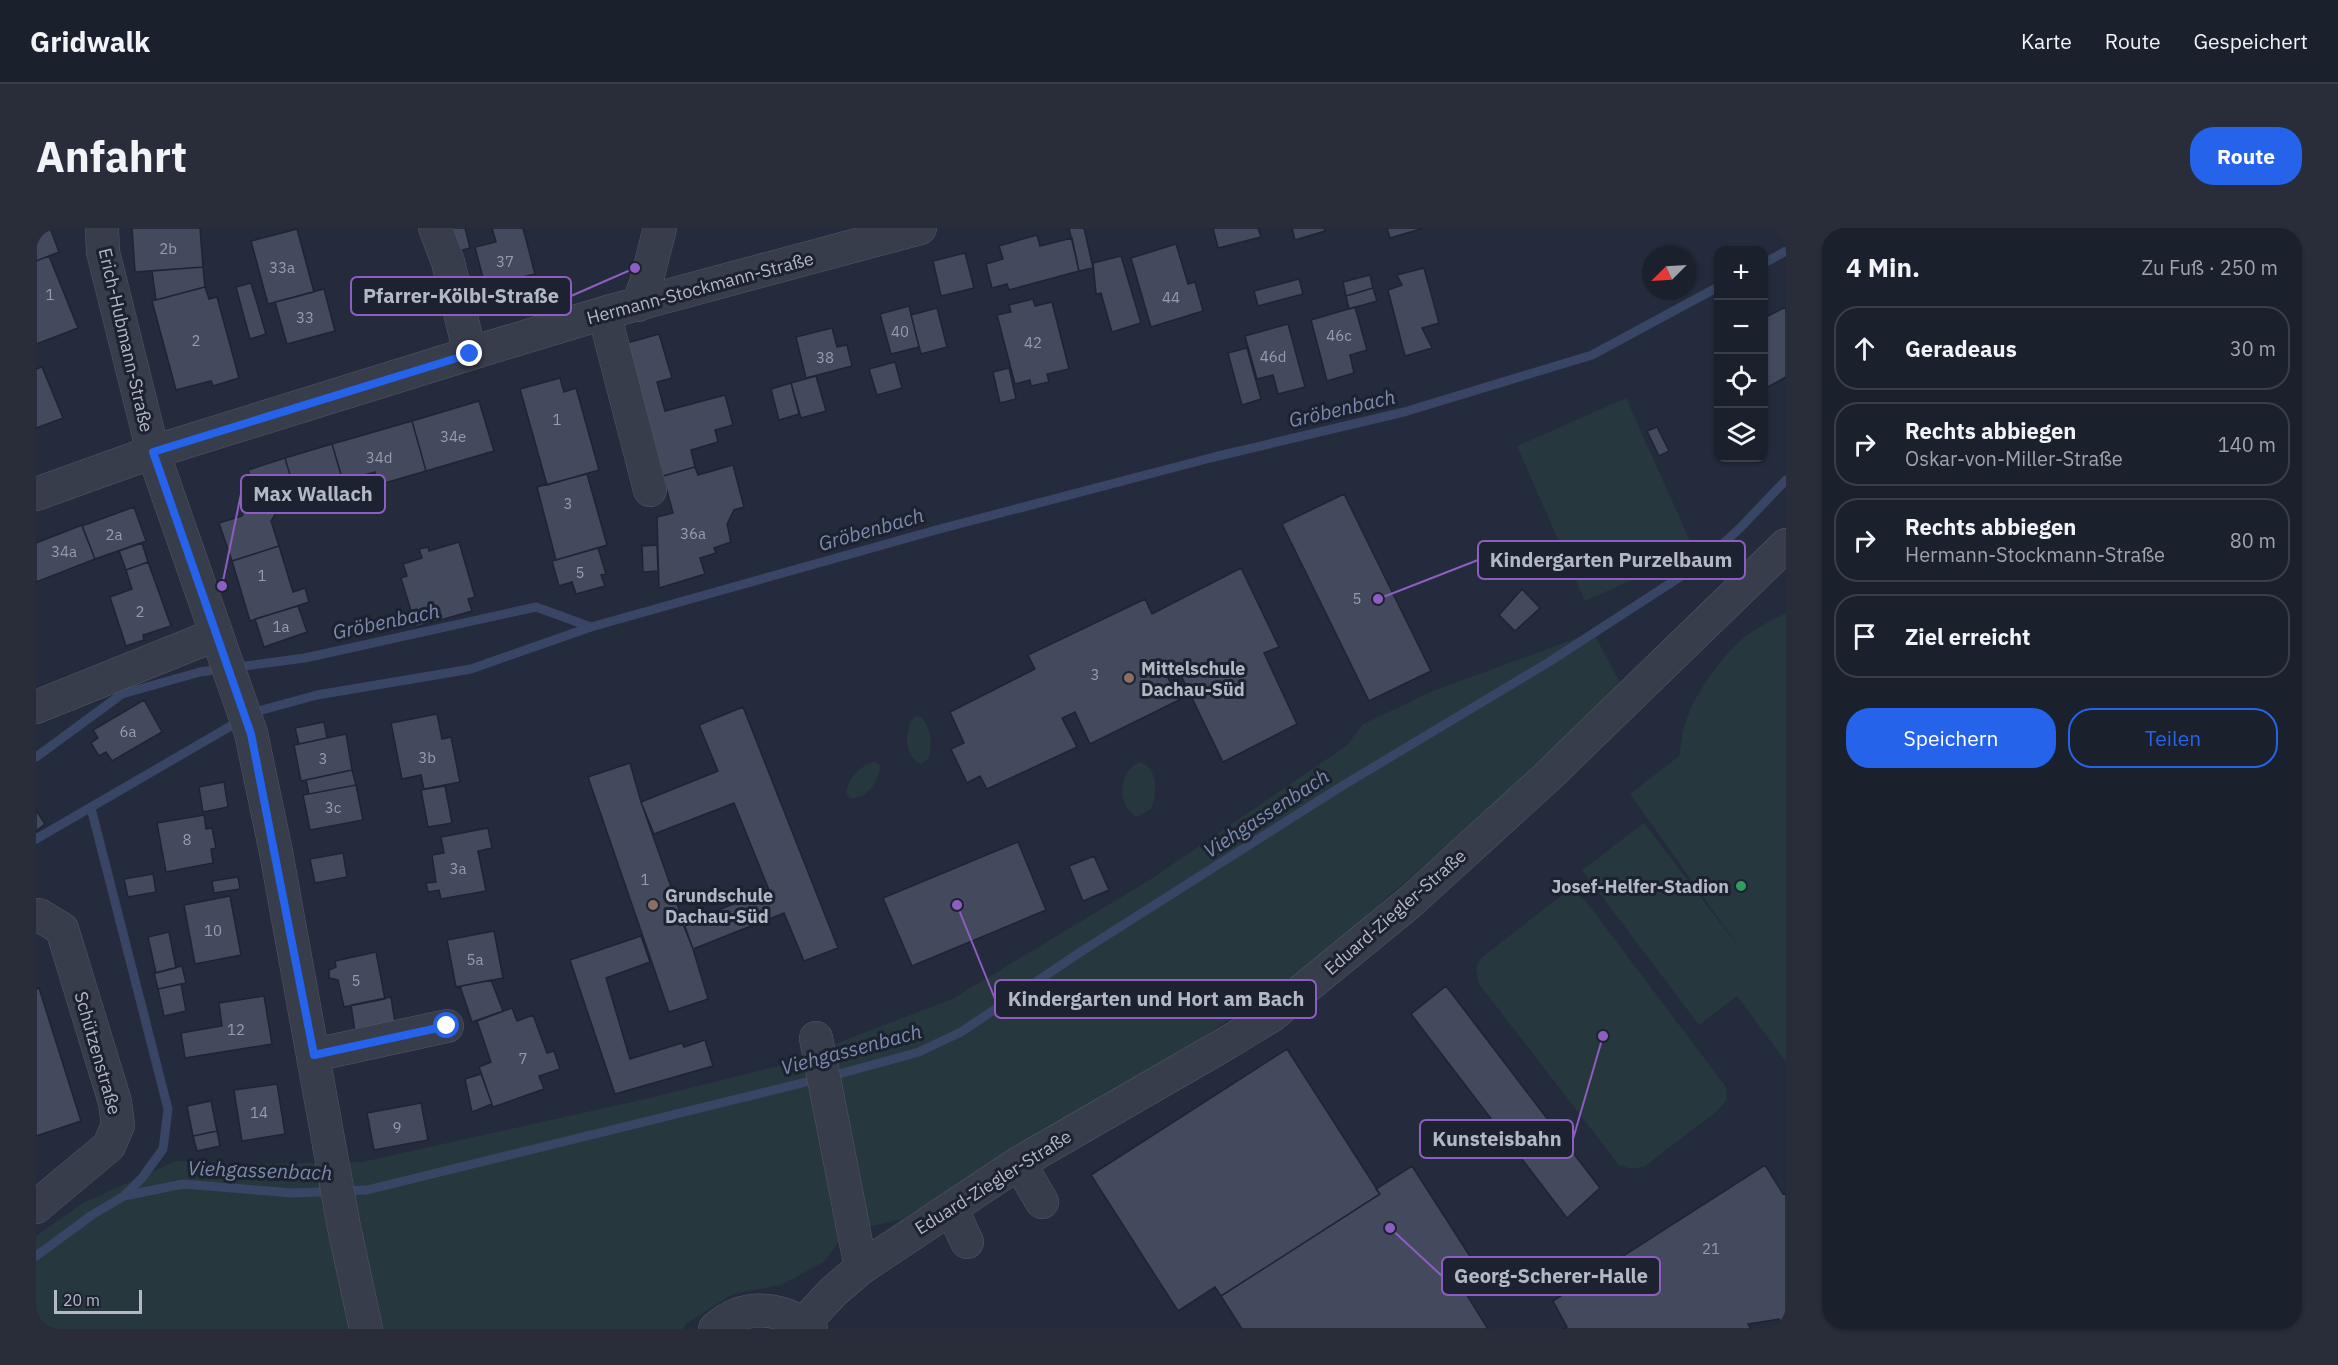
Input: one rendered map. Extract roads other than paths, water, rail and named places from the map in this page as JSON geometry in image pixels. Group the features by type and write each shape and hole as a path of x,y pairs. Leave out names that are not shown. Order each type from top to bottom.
{"street":[{"name":"Erich-Hubmann-Straße","path":"102,228 112,292 153,452 251,734 314,1055 344,1227 366,1329"},
{"path":"435,228 448,262 470,354"},
{"path":"638,305 660,228"},
{"name":"Hermann-Stockmann-Straße","path":"36,494 153,452 604,313 920,228"},
{"path":"604,313 650,490"},
{"name":"Eduard-Ziegler-Straße","path":"807,1326 834,1291 861,1268 1018,1162 1220,1047 1286,1004 1410,902 1538,786 1786,545"},
{"path":"36,706 217,640"},
{"name":"Schützenstraße","path":"36,1207 109,1146 118,1125 115,1102 62,929 37,915"},
{"path":"314,1055 447,1026"},
{"path":"816,1038 861,1268"},
{"path":"1018,1162 1042,1202"},
{"path":"951,1208 967,1242"},
{"path":"715,1329 724,1321 746,1312 770,1310 794,1316 807,1326"}],"waterway":[{"name":"Gröbenbach","path":"1768,261 1786,251"},
{"name":"Gröbenbach","path":"36,757 122,694 200,672 305,658 536,607 591,627 936,530 1214,457 1404,412 1592,355 1714,289"},
{"name":"Viehgassenbach","path":"36,1256 92,1215 124,1196 183,1184 292,1193 367,1190 839,1074 919,1052 961,1032 1082,951 1342,786 1549,662 1703,562 1740,528 1786,480"},
{"path":"36,839 255,712 317,695 471,669 591,627"},
{"path":"91,808 168,1109 163,1149 142,1178 125,1195"}],"place":[{"name":"Pfarrer-Kölbl-Straße","path":"635,268"},
{"name":"Max Wallach","path":"222,586"},
{"name":"Kindergarten Purzelbaum","path":"1378,599"},
{"name":"Mittelschule Dachau-Süd","path":"1129,678"},
{"name":"Josef-Helfer-Stadion","path":"1741,886"},
{"name":"Grundschule Dachau-Süd","path":"653,905"},
{"name":"Kindergarten und Hort am Bach","path":"957,905"},
{"name":"Kunsteisbahn","path":"1603,1036"},
{"name":"Georg-Scherer-Halle","path":"1390,1228"}]}
